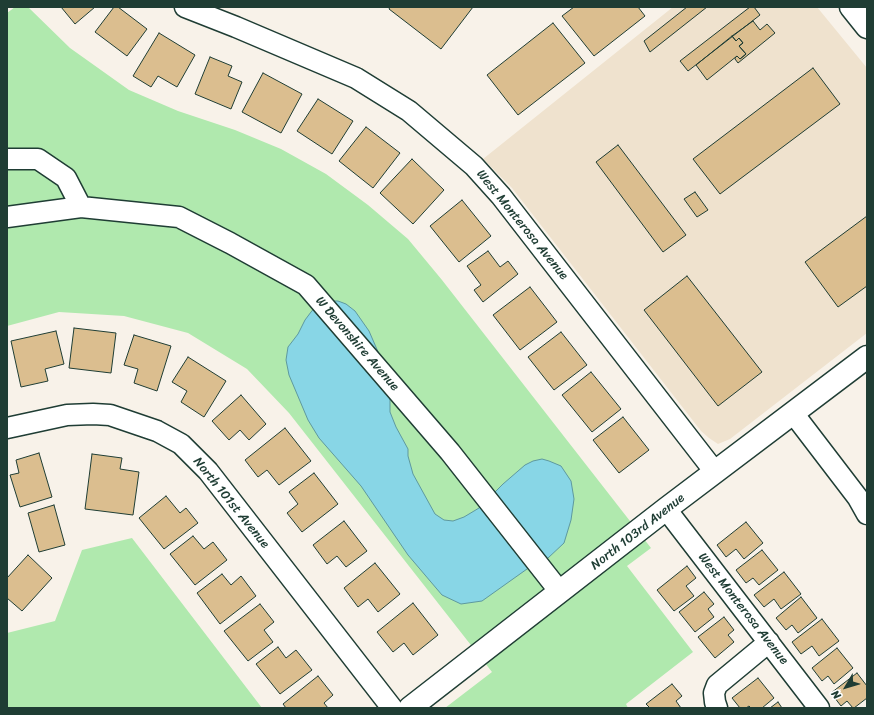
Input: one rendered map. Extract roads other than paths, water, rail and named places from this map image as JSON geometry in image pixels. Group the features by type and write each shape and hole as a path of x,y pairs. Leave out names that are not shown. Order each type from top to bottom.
{"street":[{"name":"West Monterosa Avenue","path":"185,7 356,78 409,111 474,166 501,196 715,472"},
{"path":"851,7 867,27"},
{"path":"7,159 38,159 66,178 81,207"},
{"name":"W Devonshire Avenue","path":"7,217 81,207 179,217 306,285 450,452 560,592"},
{"name":"North 103rd Avenue","path":"410,708 715,472 867,357"},
{"path":"793,413 858,498 867,514"},
{"name":"North 101st Avenue","path":"7,428 67,415 110,415 157,431 181,444 208,472 392,708"},
{"name":"West Monterosa Avenue","path":"666,510 819,708"},
{"path":"717,708 714,693 717,685 769,642"}],"water":[{"path":"326,301 338,301 346,304 355,311 369,331 382,361 390,395 390,412 408,449 408,456 413,474 435,514 444,520 453,521 464,517 479,508 503,484 525,465 533,461 542,459 561,466 571,481 574,499 571,520 564,543 548,558 527,569 482,601 461,604 442,595 408,555 361,486 319,438 308,420 289,375 286,360 288,347 298,334 311,312 316,306"}]}
